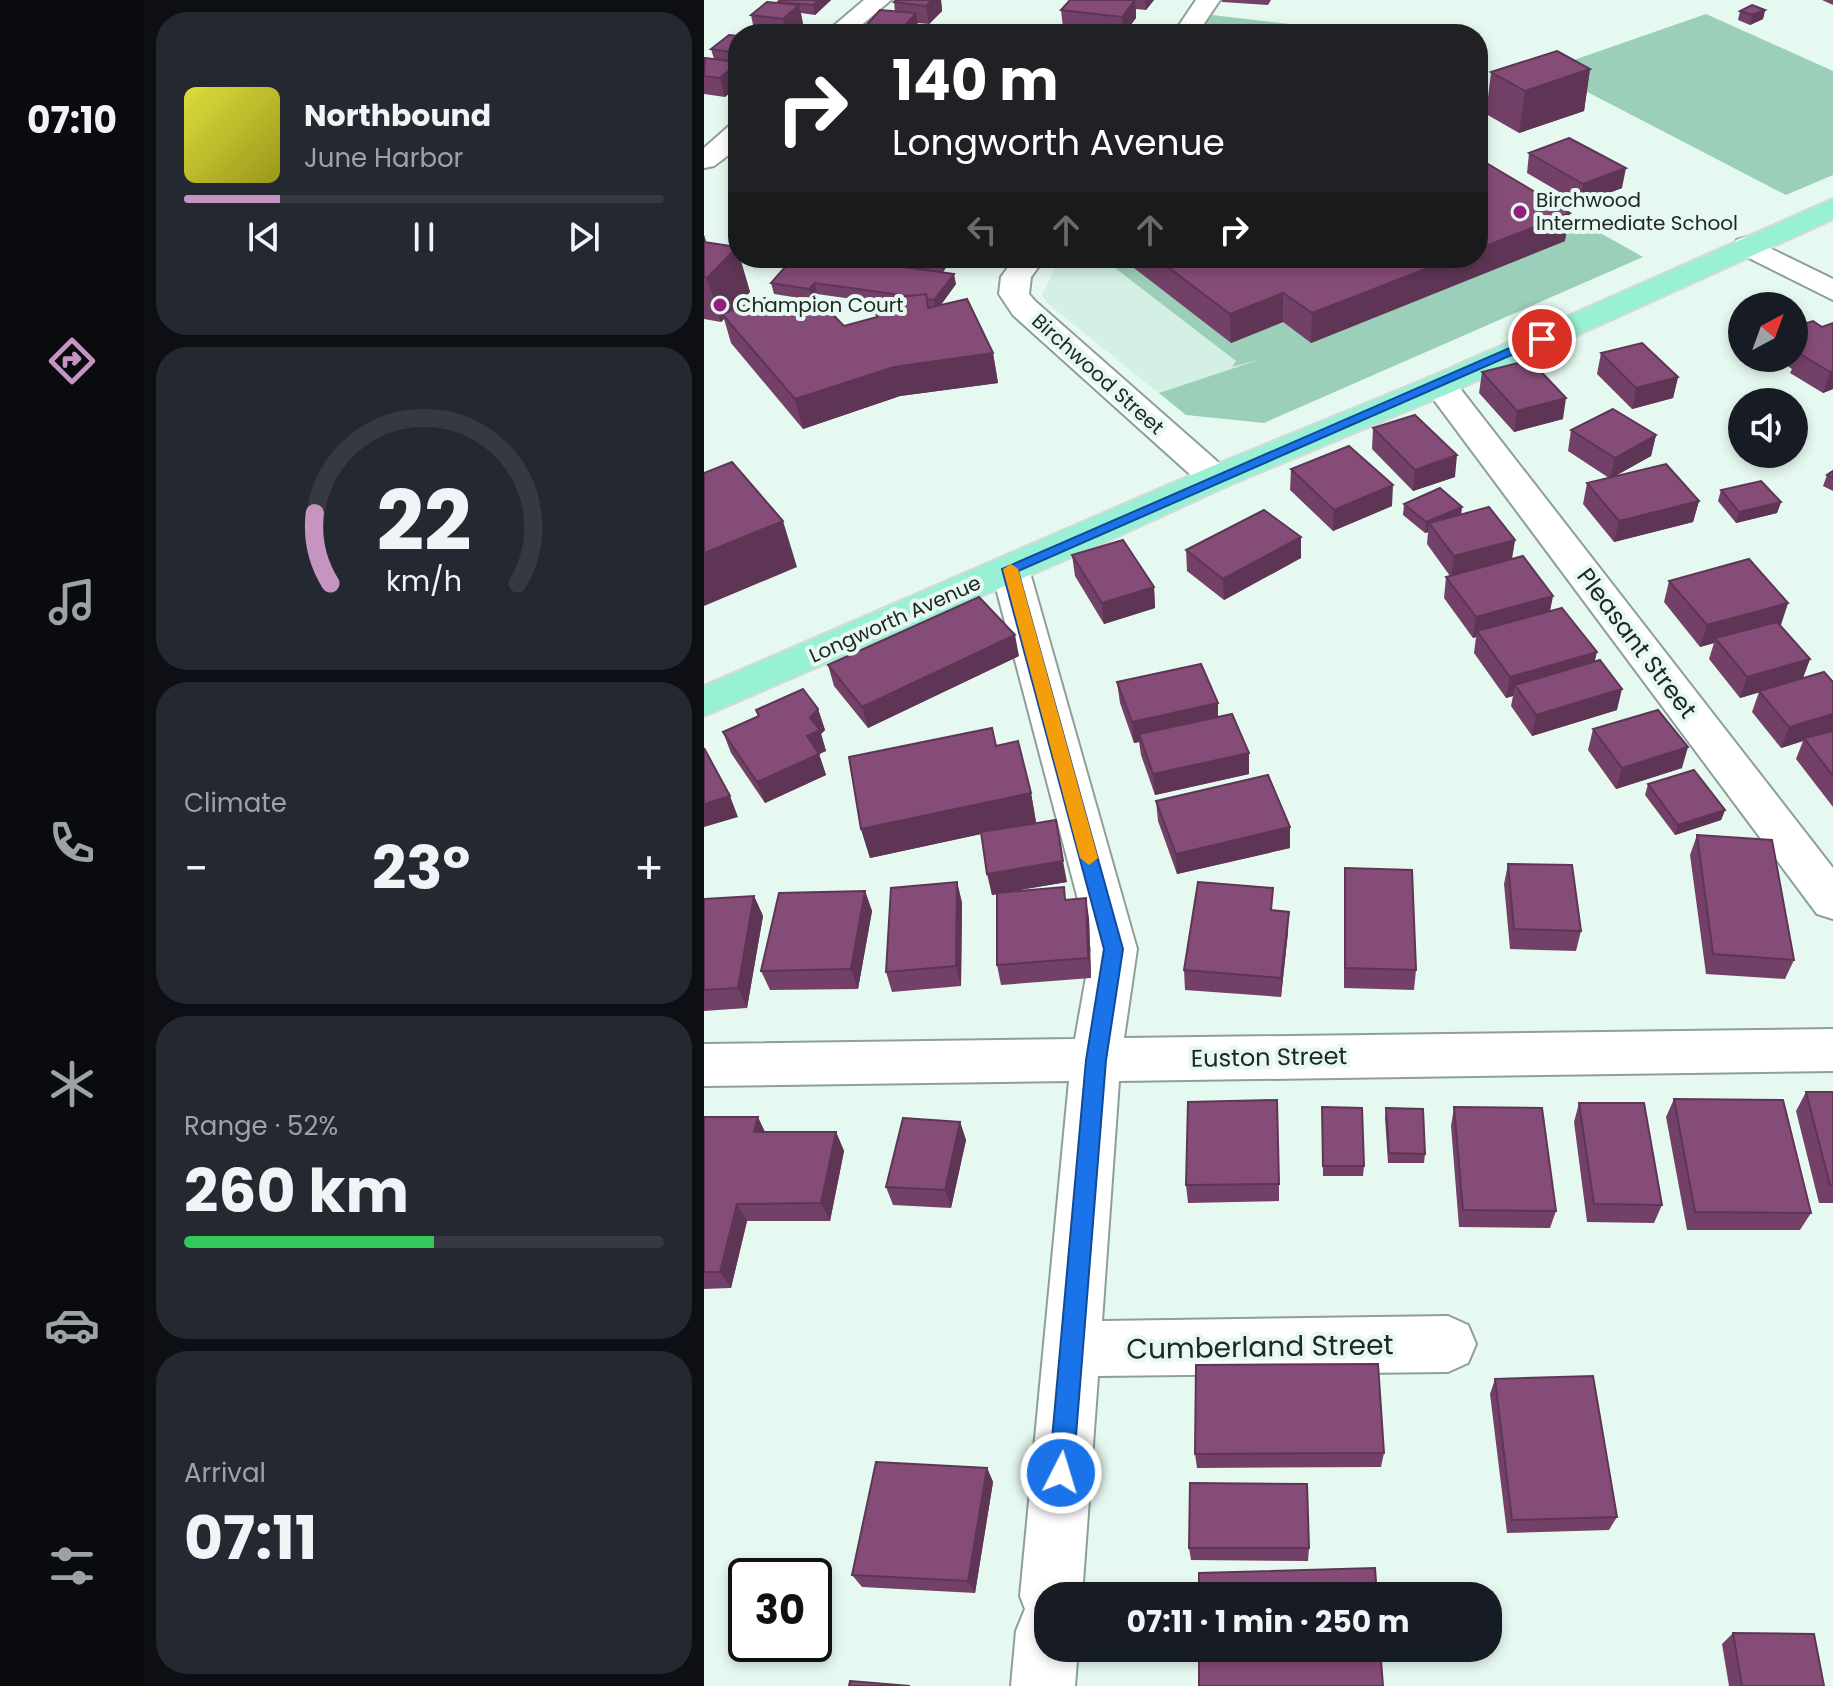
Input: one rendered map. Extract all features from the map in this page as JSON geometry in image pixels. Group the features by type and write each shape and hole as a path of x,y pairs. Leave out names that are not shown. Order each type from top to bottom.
{"main road":[{"name":"Longworth Avenue","path":"704,702 1215,478 1440,385 1833,208"}],"street":[{"path":"849,24 879,0"},
{"path":"1192,24 1208,0"},
{"path":"704,160 728,143"},
{"path":"1747,246 1833,291"},
{"name":"Birchwood Street","path":"1023,268 1016,277 1014,294 1024,308 1215,478"},
{"name":"Pleasant Street","path":"1440,385 1833,901"},
{"path":"1010,569 1114,949 1096,1060 1052,1582"},
{"name":"Euston Street","path":"704,1065 1833,1050"},
{"name":"Cumberland Street","path":"1071,1349 1448,1344"},
{"path":"1043,1686 1045,1662"}],"shaded area":[{"name":"Birchwood Intermediate School","path":"1488,170 1643,257 1186,415 1048,304 1042,295 1055,268 1488,268"}],"green space":[{"path":"1706,14 1833,71 1833,175 1786,195 1545,70"},
{"path":"1212,15 1290,24 1206,24"},
{"path":"1488,170 1643,257 1264,423 1186,415 1159,393 1261,359 1232,367 1236,361 1115,268 1134,268 1231,343 1283,322 1311,343 1564,241 1488,194"}],"building":[{"path":"819,0 813,5 778,2"},
{"path":"932,0 926,6 894,2"},
{"path":"1070,0 1135,0 1122,17 1061,10"},
{"path":"767,2 799,5 783,19 751,15"},
{"path":"1752,5 1765,10 1752,15 1740,11"},
{"path":"880,10 916,13 906,24 868,24"},
{"path":"728,36 728,52 711,49"},
{"path":"1557,51 1590,69 1525,91 1491,72"},
{"path":"705,58 728,61 728,71 720,78 704,76"},
{"path":"1569,138 1626,168 1583,184 1529,153"},
{"path":"1488,164 1570,213 1488,245"},
{"path":"704,242 728,246 728,256 707,278 704,277"},
{"path":"784,268 911,268 954,274 934,300 927,299 926,294 908,296 815,283 809,289 771,283"},
{"path":"1169,268 1428,268 1312,313 1283,293 1230,314"},
{"path":"926,294 928,308 967,299 993,353 894,367 795,399 722,314 765,298 776,309 817,298 844,326 877,317 873,300"},
{"path":"1813,321 1822,327 1833,323 1833,371 1808,359 1808,323"},
{"path":"1642,343 1678,377 1636,388 1601,353"},
{"path":"1530,360 1566,398 1517,411 1482,372"},
{"path":"1613,409 1656,435 1615,458 1571,430"},
{"path":"1415,415 1457,455 1415,470 1373,428"},
{"path":"1349,446 1393,485 1334,510 1291,469"},
{"path":"732,462 783,521 704,553 704,473"},
{"path":"1666,464 1699,501 1619,521 1587,483"},
{"path":"1761,481 1781,502 1739,512 1721,490"},
{"path":"1440,488 1462,507 1426,522 1404,504"},
{"path":"1489,507 1515,540 1454,556 1429,523"},
{"path":"1264,510 1301,537 1223,579 1186,550"},
{"path":"1123,540 1154,587 1102,603 1072,555"},
{"path":"1523,556 1553,596 1476,617 1446,577"},
{"path":"1749,559 1788,603 1707,625 1669,581"},
{"path":"979,597 1015,635 862,707 828,665"},
{"path":"1562,608 1597,652 1510,677 1477,631"},
{"path":"1777,622 1810,659 1747,677 1715,638"},
{"path":"1600,660 1622,689 1536,715 1515,685"},
{"path":"1201,664 1218,703 1132,722 1117,682"},
{"path":"1824,672 1833,682 1833,714 1789,727 1759,691"},
{"path":"803,689 818,709 810,718 820,730 807,736 819,754 757,782 723,732 759,716 756,710"},
{"path":"1658,710 1688,747 1622,768 1593,729"},
{"path":"1232,714 1249,753 1153,774 1139,734"},
{"path":"992,728 996,746 1018,741 1031,793 861,829 849,757"},
{"path":"1833,731 1833,776 1804,738"},
{"path":"704,748 730,796 704,804"},
{"path":"1694,770 1725,810 1678,825 1648,784"},
{"path":"1268,775 1290,827 1176,854 1156,801"},
{"path":"1056,820 1063,861 987,874 981,832"},
{"path":"1697,835 1772,840 1794,960 1713,954"},
{"path":"1508,864 1572,865 1581,931 1514,929"},
{"path":"1345,868 1412,870 1416,970 1345,968"},
{"path":"957,882 956,966 886,972 891,888"},
{"path":"1198,882 1273,888 1271,910 1289,912 1281,978 1184,970"},
{"path":"1064,887 1065,900 1086,898 1088,958 997,965 997,893"},
{"path":"865,891 851,969 761,971 779,893"},
{"path":"754,896 738,988 704,990 704,899"},
{"path":"1806,1092 1833,1092 1833,1185 1830,1185"},
{"path":"1674,1099 1783,1100 1811,1213 1695,1212"},
{"path":"1277,1100 1279,1184 1186,1185 1188,1102"},
{"path":"1579,1103 1644,1103 1662,1205 1594,1204"},
{"path":"1322,1107 1362,1108 1364,1166 1323,1166"},
{"path":"1454,1107 1542,1108 1556,1211 1463,1210"},
{"path":"1386,1108 1423,1109 1425,1154 1389,1153"},
{"path":"704,1117 758,1117 754,1132 836,1132 821,1203 737,1204 720,1272 704,1272"},
{"path":"903,1118 960,1122 945,1190 886,1187"},
{"path":"1378,1364 1384,1453 1195,1454 1196,1365"},
{"path":"1593,1376 1617,1517 1512,1520 1495,1379"},
{"path":"876,1462 987,1468 968,1581 852,1575"},
{"path":"1190,1483 1307,1484 1309,1548 1189,1548"},
{"path":"1375,1568 1376,1582 1199,1582 1199,1573"},
{"path":"1733,1633 1814,1634 1824,1686 1742,1686"},
{"path":"1199,1662 1381,1662 1383,1686 1199,1686"},
{"path":"850,1681 910,1686 849,1686"}],"slow traffic":[{"path":"1011,569 1089,858"}],"place":[{"name":"Birchwood Intermediate School","path":"1520,212"},
{"name":"Champion Court","path":"720,305"}],"route":[{"path":"1061,1473 1096,1060 1114,949 1010,569 1542,339"}]}
